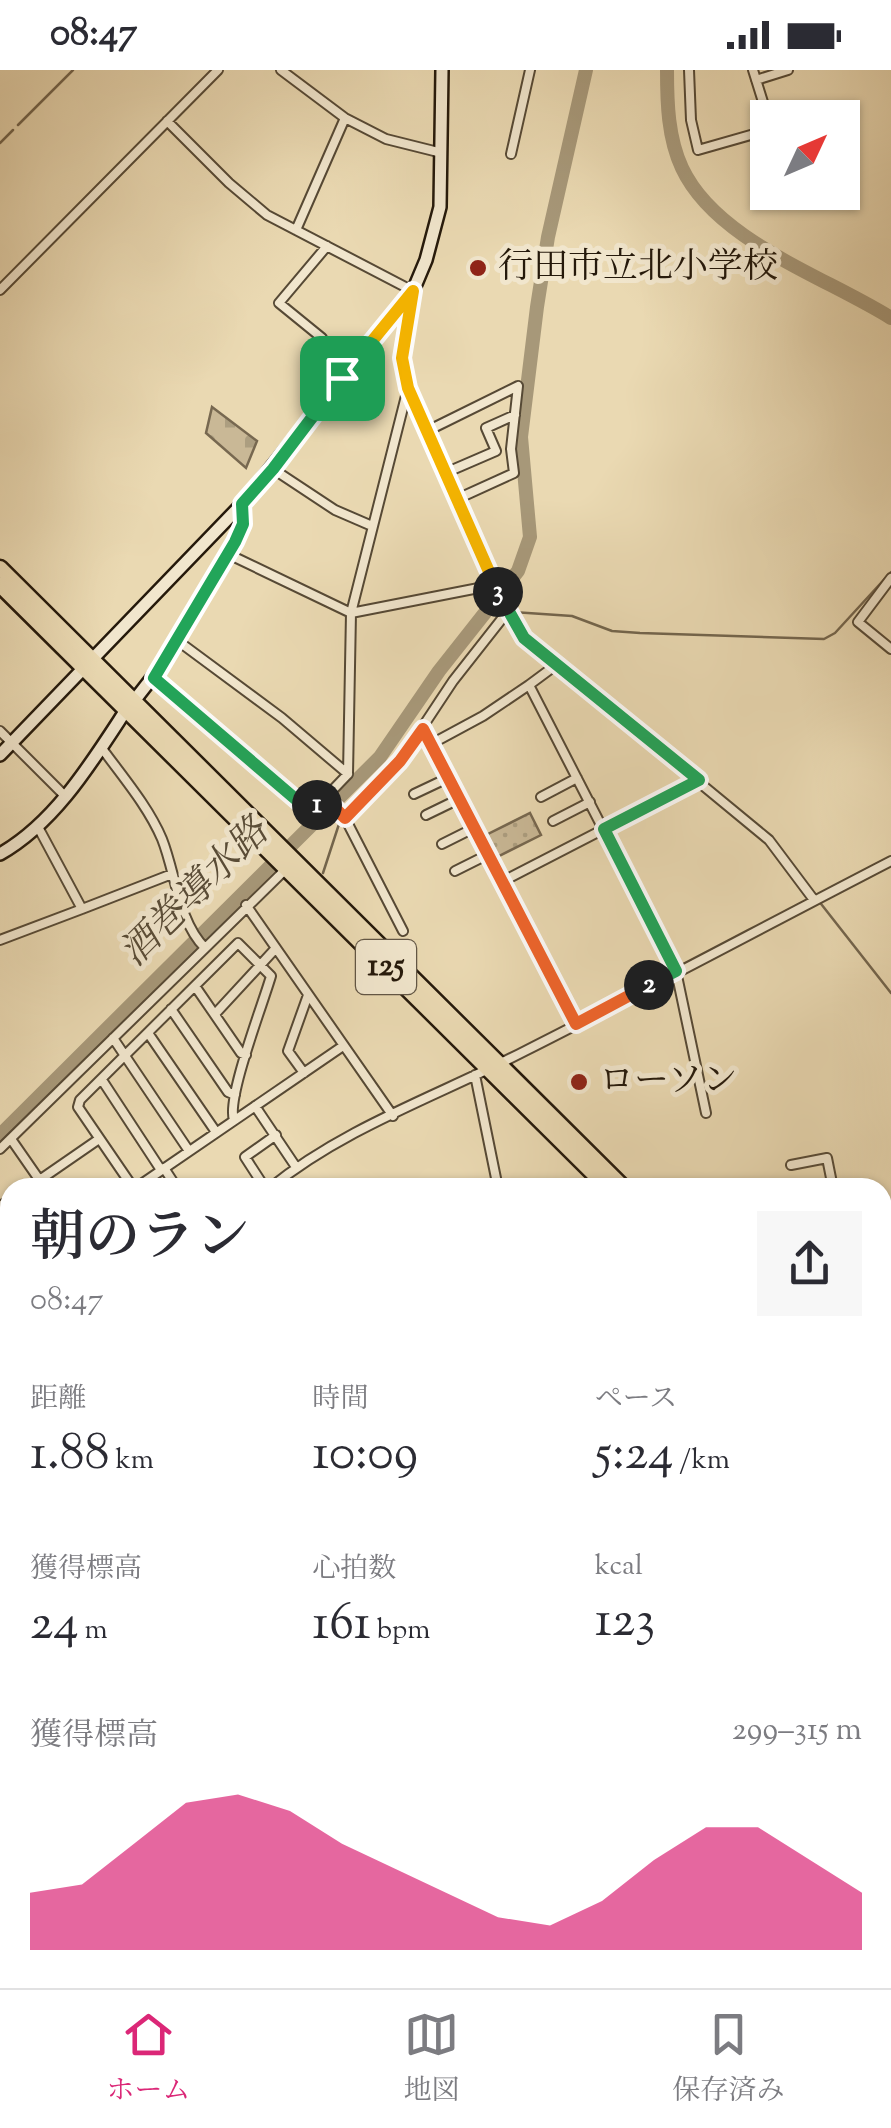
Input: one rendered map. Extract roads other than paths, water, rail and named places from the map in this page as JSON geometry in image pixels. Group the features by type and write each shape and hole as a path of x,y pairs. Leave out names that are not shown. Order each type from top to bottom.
{"highway":[{"name":"125","path":"0,568 130,706 598,1178"},
{"name":"125","path":"0,585 89,664"},
{"name":"125","path":"488,1069 613,1178"}],"street":[{"path":"0,290 218,70"},
{"path":"281,70 345,118 386,139 438,152"},
{"path":"442,70 440,207 413,291 402,358 408,388 495,587 524,638 769,840 819,898"},
{"path":"510,154 530,70"},
{"path":"689,70 691,120 698,150 750,135"},
{"path":"763,100 755,75 788,70"},
{"path":"296,230 345,118"},
{"path":"168,121 267,215 413,291"},
{"path":"322,338 279,303 327,246"},
{"path":"0,755 242,504 413,291"},
{"path":"427,430 518,386 511,450 514,474 457,498"},
{"path":"154,678 311,811 348,774 351,612 408,388"},
{"path":"445,473 496,451 486,428 514,415"},
{"path":"273,469 335,510 372,526"},
{"path":"0,854 38,828 154,678 228,554 243,524 242,504"},
{"path":"228,554 351,612 495,587"},
{"path":"891,578 858,622 891,648"},
{"path":"345,818 400,761 508,611"},
{"path":"178,641 282,718 348,774"},
{"path":"433,743 483,716 556,665"},
{"path":"529,684 676,971 706,1112"},
{"path":"423,729 576,1024"},
{"path":"0,731 64,795"},
{"path":"101,747 160,835 192,935 221,960"},
{"path":"414,794 450,777"},
{"path":"541,796 577,778"},
{"path":"503,881 699,780"},
{"path":"426,815 461,798"},
{"path":"326,799 345,818 403,932"},
{"path":"553,821 590,802"},
{"path":"38,828 82,909"},
{"path":"442,844 476,828"},
{"path":"455,871 489,854"},
{"path":"281,1178 364,1128 488,1069 891,861"},
{"path":"0,1149 288,864"},
{"path":"0,940 172,874"},
{"path":"246,906 393,1116"},
{"path":"126,1178 78,1107 80,1100 238,943 271,976 235,1095 231,1115 234,1120"},
{"path":"215,1014 276,948"},
{"path":"196,986 246,1056"},
{"path":"304,1073 288,1052 308,994"},
{"path":"171,1009 228,1092 235,1095"},
{"path":"148,1032 216,1132"},
{"path":"112,1038 189,1150"},
{"path":"149,1178 343,1046"},
{"path":"488,1069 497,1178"},
{"path":"102,1080 170,1178"},
{"path":"256,1106 296,1166"},
{"path":"261,1178 245,1157 276,1135"},
{"path":"10,1139 38,1178"},
{"path":"50,1178 99,1139"},
{"path":"791,1164 827,1158 831,1178"}],"waterway":[{"path":"18,125 73,70"},
{"name":"酒巻導水路","path":"0,1135 380,757 439,671 518,571 530,537 521,437 537,307 548,237 586,70"},
{"path":"667,70 671,133 682,168 698,194 746,237 891,318"},
{"path":"0,143 13,130"},
{"path":"513,612 572,616 612,631 824,639 835,633 891,572"},
{"path":"573,674 764,831"},
{"path":"323,873 340,821"},
{"path":"818,900 891,993"}],"place":[{"name":"行田市立北小学校","path":"478,268"},
{"name":"ローソン","path":"579,1082"}]}
